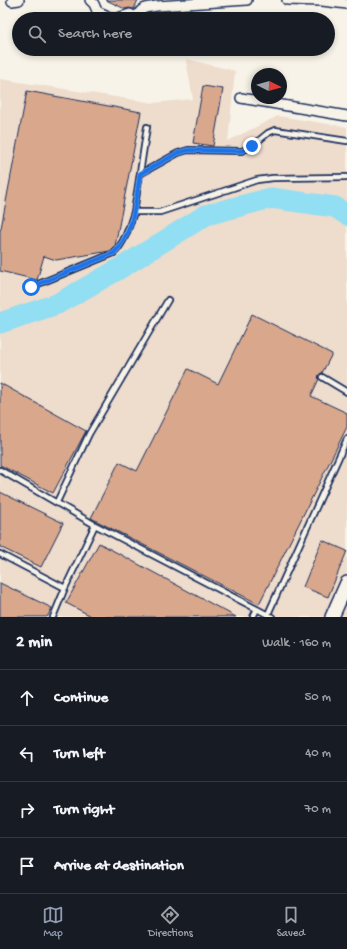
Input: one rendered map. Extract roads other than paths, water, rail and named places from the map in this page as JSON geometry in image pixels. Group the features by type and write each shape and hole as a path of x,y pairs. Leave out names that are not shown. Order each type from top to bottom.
{"street":[{"path":"90,0 94,4 97,12"},
{"path":"140,12 156,3 247,0"},
{"path":"286,0 322,1 347,4"},
{"path":"241,98 347,116"},
{"path":"332,617 347,583"}],"lane":[{"path":"31,287 114,253 120,247 127,233 134,212 146,127"},
{"path":"140,174 178,153 188,150 242,151 275,130 347,141"},
{"path":"134,212 160,212 256,180 273,178 347,177"},
{"path":"57,502 89,434 168,300"},
{"path":"322,377 347,392"},
{"path":"0,470 95,525 270,616 347,439"},
{"path":"53,617 64,588 95,525"},
{"path":"0,554 64,588"},
{"path":"253,617 257,609"}],"waterway":[{"path":"0,323 57,304 119,269 206,215 271,198 335,207 347,215"}]}
